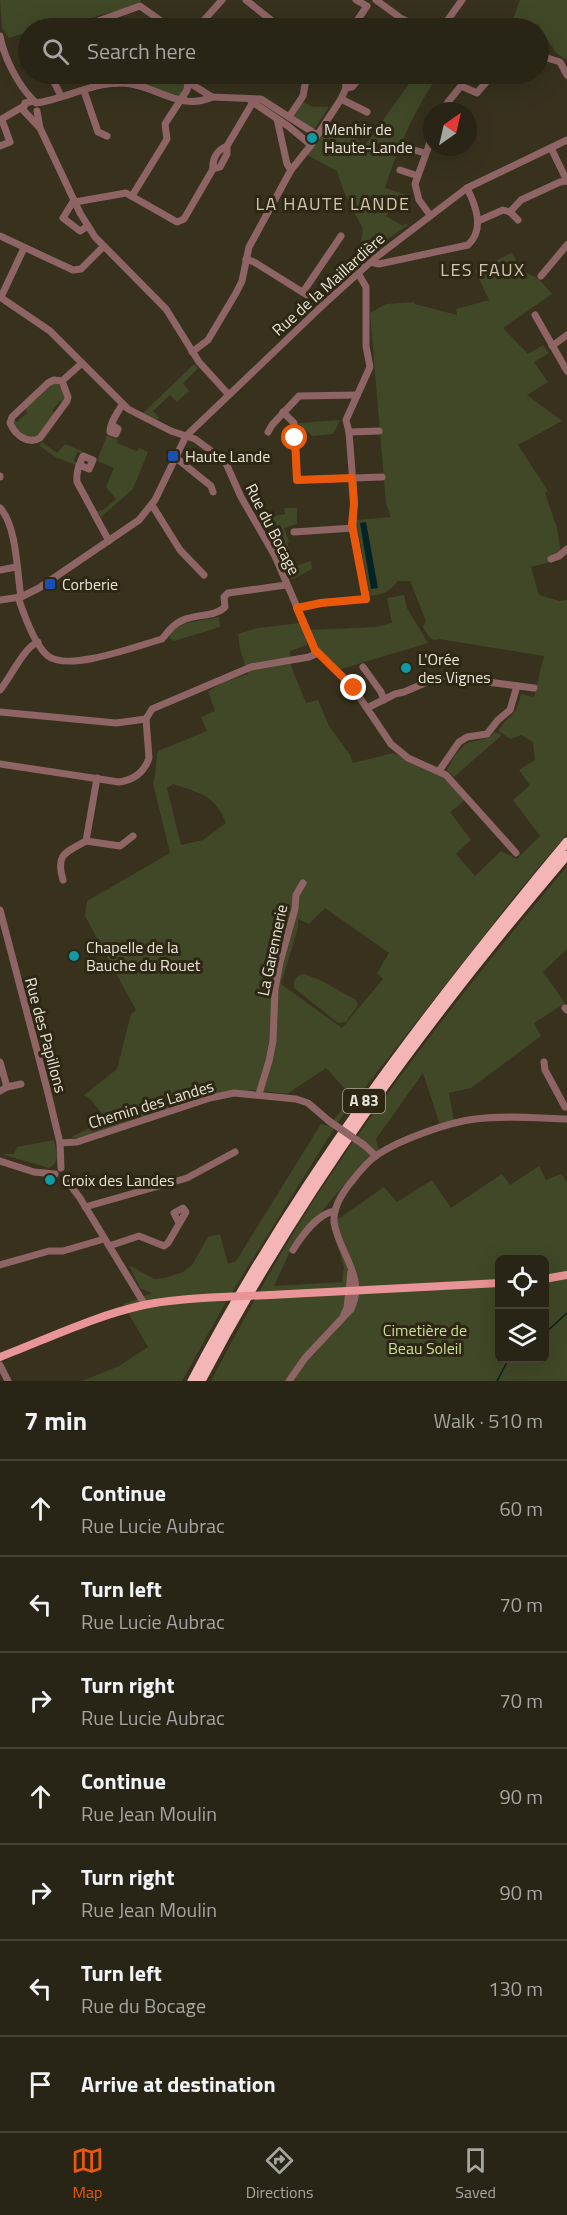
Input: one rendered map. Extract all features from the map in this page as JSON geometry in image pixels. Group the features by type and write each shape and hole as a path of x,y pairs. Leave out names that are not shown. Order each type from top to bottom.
{"highway":[{"name":"A 83","path":"192,1381 267,1247 349,1121 456,978 567,842"},
{"name":"A 83","path":"201,1381 259,1276 312,1190 406,1057 472,970 567,855"},
{"path":"259,1276 267,1271 306,1206 398,1074 515,922 567,861"}],"main road":[{"path":"549,1278 567,1275"},
{"path":"0,1357 98,1319 145,1305 194,1298 495,1283"}],"street":[{"path":"206,18 222,0"},
{"path":"246,0 268,18"},
{"path":"356,0 372,2 400,18"},
{"path":"448,18 462,0"},
{"path":"360,18 372,2"},
{"path":"106,18 140,6 157,18"},
{"path":"0,36 1,45 18,80"},
{"path":"549,58 560,62 567,75"},
{"path":"20,84 24,112 40,128"},
{"path":"20,84 36,106 40,128 88,226 103,247 166,309 199,362 229,395"},
{"path":"53,84 57,97"},
{"path":"36,106 57,97 112,84"},
{"path":"126,84 137,85 179,100 199,101 212,97 261,99 317,135"},
{"path":"132,196 166,139 165,124 187,90 188,84"},
{"path":"191,84 212,97"},
{"path":"289,117 303,96 305,84"},
{"path":"192,352 208,340 223,316 242,281 252,242 291,170 311,145 341,99 346,84"},
{"path":"346,88 355,84"},
{"path":"448,102 461,86 477,93 485,84"},
{"path":"84,91 98,132 107,136"},
{"path":"341,99 367,112"},
{"path":"249,100 311,145"},
{"path":"88,226 80,231 63,218 75,201 126,193 177,222 184,219 213,169 212,161 220,149 227,147 249,100"},
{"path":"3,119 29,101 36,106"},
{"path":"3,119 34,115 36,106"},
{"path":"0,146 10,142 3,119"},
{"path":"278,119 287,164 291,170"},
{"name":"Rue de la Maillardière","path":"0,600 20,597 39,588 139,519 152,505 164,485 186,436 370,262 467,188 567,140"},
{"path":"407,148 423,152"},
{"path":"510,212 521,200 567,181 551,148"},
{"path":"424,156 417,176 416,193 430,215"},
{"path":"400,170 417,176"},
{"path":"370,262 375,264 399,260 466,246 474,239 478,221 467,188"},
{"path":"478,221 503,210 510,212 518,220"},
{"path":"0,236 73,270 81,269 103,247"},
{"path":"303,292 341,236"},
{"path":"542,276 567,244"},
{"path":"1,297 24,248"},
{"path":"246,259 323,305"},
{"path":"297,608 321,603 366,599 353,528 354,504 349,432 346,420 370,367 366,346 366,287 358,273"},
{"name":"Rue du Bocage","path":"1,297 50,331 122,405 143,418 195,439 225,461 241,497 275,556 318,653 354,688 391,744 400,752 439,771 455,784 516,853"},
{"path":"535,315 567,371"},
{"path":"552,346 567,335"},
{"path":"62,381 68,397 67,401 40,438 34,442 29,441 13,430 10,423 12,417 48,383 54,380 62,381 82,363"},
{"path":"268,432 272,424 299,396 357,394"},
{"path":"112,425 122,405"},
{"path":"283,412 294,423 297,480 382,477"},
{"path":"349,432 379,431"},
{"path":"175,457 211,486 213,492"},
{"path":"79,465 76,473 77,482 109,541"},
{"path":"152,505 180,550 204,575"},
{"path":"0,508 4,513 13,540 23,613 38,642 49,657 89,660 162,639 168,629 185,618 221,611 225,607 225,597 228,593 286,585"},
{"path":"294,532 353,528"},
{"path":"551,559 560,556 567,549"},
{"path":"0,570 16,567"},
{"path":"0,690 30,646 38,642"},
{"path":"0,764 119,782 128,781 144,771 149,758 146,719 152,708 251,667 309,657 318,653"},
{"path":"363,667 384,700"},
{"path":"367,708 441,676 534,688"},
{"path":"439,771 459,742 467,737 487,734 498,720 509,712 517,686"},
{"path":"0,712 116,723 146,719"},
{"path":"86,841 97,778"},
{"path":"63,880 60,871 62,855 66,850 86,841 120,846 133,836"},
{"name":"La Garennerie","path":"259,1094 273,1041 274,989 295,909 296,895 303,883"},
{"name":"Rue des Papillons","path":"0,909 60,1143 62,1167"},
{"path":"0,1062 3,1089 21,1084"},
{"path":"544,1062 550,1079 567,1107"},
{"name":"Chemin des Landes","path":"60,1143 77,1142 210,1098 234,1093 259,1094 308,1103 376,1156"},
{"path":"289,1381 306,1358 342,1319 347,1308 352,1291 351,1268 336,1228 334,1211 345,1190 376,1156 405,1141 474,1119 567,1119"},
{"path":"85,1207 187,1179 235,1152"},
{"path":"0,1161 34,1172 55,1174"},
{"path":"55,1174 57,1169 62,1167 67,1172 65,1178"},
{"path":"55,1174 58,1179 65,1178"},
{"path":"65,1178 145,1305"},
{"path":"293,1250 312,1226 325,1214 334,1211"},
{"path":"109,1246 139,1236 164,1246 179,1223"},
{"path":"0,1265 104,1239"},
{"path":"0,1365 8,1381"}],"green space":[{"path":"0,0 141,0 140,4 91,18 18,18 18,35 9,38 2,28"},
{"path":"520,0 567,0 567,60 556,53 549,42 549,18 514,18"},
{"path":"141,84 187,84 180,96 176,97"},
{"path":"409,84 433,84 408,129 385,188 410,196 409,198 399,195 386,216 403,226 405,223 408,225 372,250 365,259 366,262 357,269 363,229 344,192 337,171 307,155 328,126 366,144"},
{"path":"304,102 312,107 329,107 313,131 295,116"},
{"path":"512,253 522,271 539,279 552,294 503,328 528,354 543,345 549,353 534,362 548,382 527,395 562,421 518,445 548,491 545,493 557,528 562,559 531,567 539,595 559,601 567,600 567,834 518,892 338,1122 226,1302 182,1381 82,1381 119,1366 148,1347 123,1304 152,1293 140,1288 129,1265 154,1279 183,1272 192,1265 208,1237 220,1234 228,1264 236,1261 321,1124 329,1126 347,1103 345,1089 326,1068 287,1094 253,1090 217,1093 79,1139 71,1137 107,1120 84,1095 117,1069 131,1014 136,1010 85,916 87,901 170,853 153,783 158,751 207,731 201,717 215,711 208,691 224,682 248,674 238,634 258,628 300,623 308,638 307,645 290,651 291,666 306,703 318,700 329,726 350,755 353,763 393,753 446,779 465,800 450,812 471,840 456,854 475,876 501,851 517,859 540,836 513,800 530,785 519,770 535,760 533,742 521,735 511,739 498,731 514,712 521,694 534,697 544,656 434,640 429,637 423,627 426,621 410,581 398,581 386,592 370,596 356,520 391,517 386,503 370,313 386,304 414,302 457,315 456,309 489,300 475,270","holes":["173,784 206,796 217,806 226,823 203,840 181,845 167,788","325,908 389,953 377,973 383,979 342,1028 281,984 298,928 298,919 309,924"]},
{"path":"194,364 198,368 183,383 189,391 177,402 170,395 153,411 159,417 157,420 143,413"},
{"path":"51,383 57,383 65,392 63,402 60,401 52,411 55,413 37,438 28,438 13,425 14,419 17,422 27,413 25,409"},
{"path":"340,420 333,434 312,436 298,423"},
{"path":"107,435 118,440 117,443 137,451 139,448 148,452 133,489 103,515 102,519 97,511 103,510 116,499 106,487 114,468 97,461"},
{"path":"42,442 57,453 65,444 82,451 77,452 74,461 76,465 55,457 39,445"},
{"path":"284,508 297,508 297,524 284,528 296,566 311,561 312,569 291,580 277,546 260,519 285,514"},
{"path":"404,595 407,608 428,643 338,670 318,650 308,630 375,627 392,623 387,598"},
{"path":"219,617 220,627 174,641 169,638 172,628 173,630 186,623"},
{"path":"495,732 502,735 454,777 447,770 455,755 465,744 484,739"},
{"name":"Cimetière de Beau Soleil","path":"567,866 567,949 543,972 565,1003 534,1023 541,1036 471,1088 449,1093 454,1121 440,1125 423,1073 376,1139 379,1150 359,1167 292,1247 274,1286 342,1282 344,1267 331,1224 384,1187 397,1202 432,1180 451,1208 502,1174 510,1185 539,1166 546,1180 561,1174 567,1182 567,1381 211,1381 273,1267 326,1182 391,1089 460,998"},
{"path":"304,974 356,1000 358,1005 346,1022 338,1023 294,988 296,979"},
{"path":"54,1140 56,1160 49,1168 1,1154 14,1154 17,1147"}],"water":[{"path":"366,522 378,588 371,589 360,523"}],"waterway":[{"path":"549,1329 567,1313"},
{"path":"497,1381 506,1363"}],"place":[{"name":"Menhir de Haute-Lande","path":"312,138"},
{"name":"Haute Lande","path":"173,456"},
{"name":"Corberie","path":"50,584"},
{"name":"L'Orée des Vignes","path":"406,668"},
{"name":"Chapelle de la Bauche du Rouet","path":"74,956"},
{"name":"Croix des Landes","path":"50,1180"}],"district":[{"name":"LA HAUTE LANDE","path":"333,204"},
{"name":"LES FAUX","path":"483,270"}],"route":[{"path":"295,438 297,480 352,478 354,504 352,525 366,599 321,603 297,608 315,650 354,688"}]}
